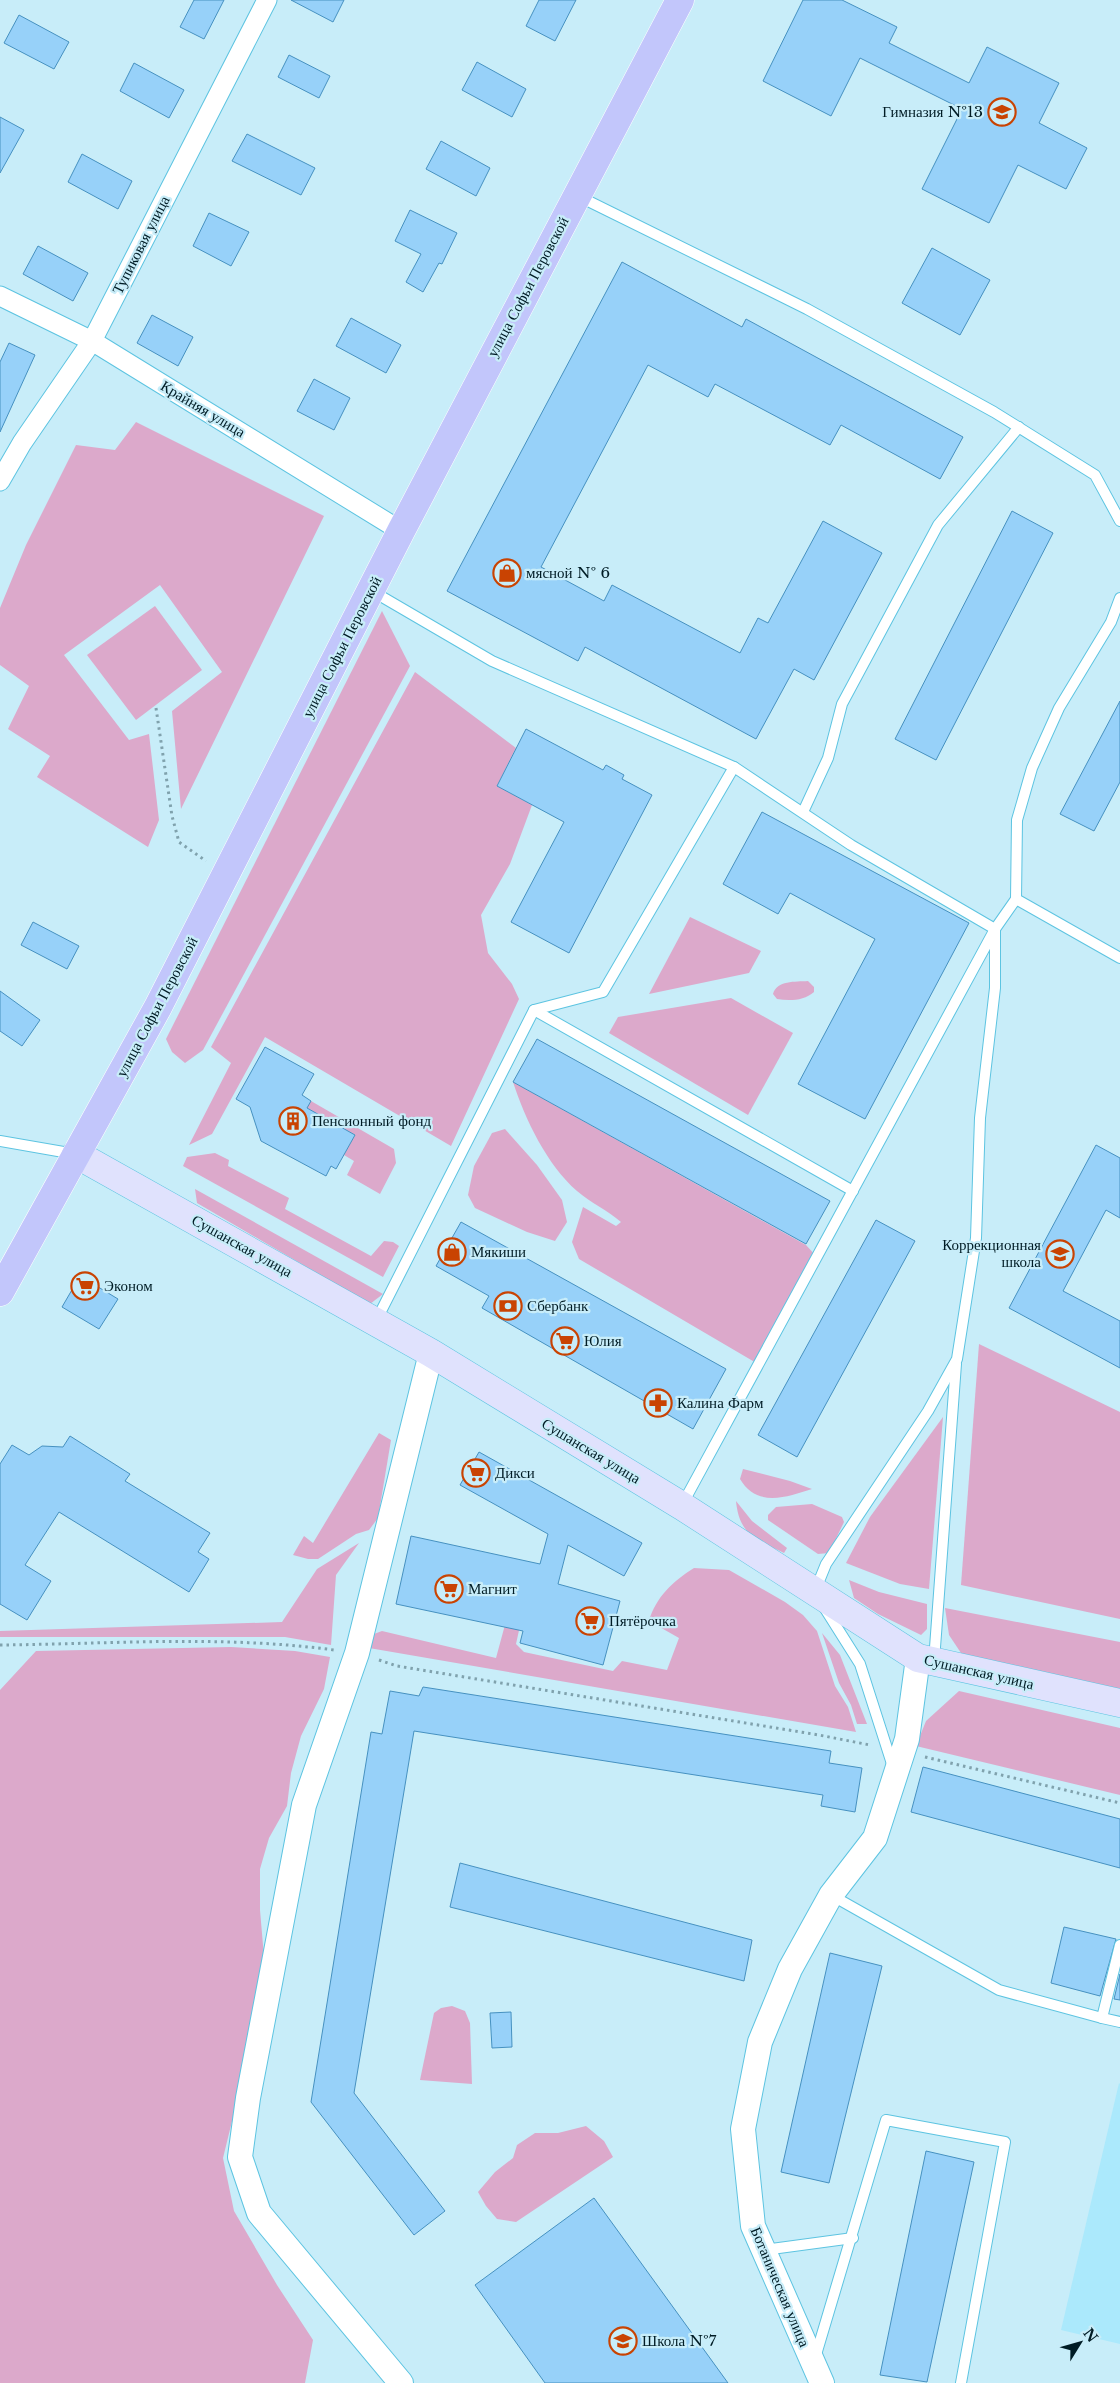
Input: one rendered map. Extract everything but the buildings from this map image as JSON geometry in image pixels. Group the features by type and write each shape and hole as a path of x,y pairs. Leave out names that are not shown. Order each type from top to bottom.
{"main road":[{"name":"улица Софьи Перовской","path":"0,1292 158,1007 401,531 680,0"},
{"name":"Сушанская улица","path":"76,1154 431,1353 682,1506 814,1593 926,1660 1120,1703"}],"street":[{"name":"Тупиковая улица","path":"0,481 22,443 92,341 267,0"},
{"name":"Крайняя улица","path":"0,296 92,341 401,531"},
{"path":"400,2383 353,2323 259,2213 240,2156 248,2098 304,1805 357,1653 431,1353"},
{"name":"Ботаническая улица","path":"817,2374 754,2226 743,2129 760,2042 790,1969 831,1895 875,1838 895,1758 906,1739 926,1660"}],"lane":[{"path":"577,195 807,309 1019,428 1095,475 1120,521"},
{"path":"802,812 828,758 842,704 938,525 1019,428"},
{"path":"371,590 492,661 734,767 851,845 995,929"},
{"path":"682,1506 995,929 1016,899 1017,820 1032,768 1059,708 1111,622 1120,598"},
{"path":"376,1321 534,1010 603,992 734,767"},
{"path":"1016,899 1120,958"},
{"path":"926,1660 957,1359 976,1238 980,1118 995,988 995,929"},
{"path":"534,1010 853,1191"},
{"path":"0,1141 76,1154"},
{"path":"895,1758 860,1664 814,1593 826,1564 928,1411 957,1359"},
{"path":"831,1895 999,1990 1120,2022"},
{"path":"1102,2018 1120,1945"},
{"path":"817,2374 886,2120 1005,2142 961,2383"},
{"path":"764,2250 853,2238"}],"path":[{"path":"156,708 172,816 179,842 227,875"},
{"path":"0,1645 244,1642 280,1643 357,1653 397,1666 819,1735 895,1758 1120,1803"}],"shaded area":[{"path":"136,422 324,516 181,809 172,711 222,672 160,585 64,655 129,740 149,734 159,820 148,847 37,777 50,756 8,729 29,686 0,665 0,608 26,545 76,445 115,450"},
{"path":"155,606 202,670 136,720 87,655"},
{"path":"382,611 410,666 203,1050 185,1063 172,1052 166,1039"},
{"path":"415,672 516,748 497,786 532,805 510,864 481,915 488,953 512,984 519,999 451,1146 265,1037 212,1134 189,1145 231,1063 211,1047"},
{"path":"690,917 761,951 749,973 649,994"},
{"path":"808,981 814,987 814,992 806,997 796,1000 782,1000 777,999 773,994 775,989 782,984"},
{"path":"731,998 793,1033 748,1115 609,1033 618,1017"},
{"path":"513,1082 806,1245 817,1257 758,1364 579,1259 572,1242 583,1207 616,1226 621,1222 577,1191 556,1168 538,1141"},
{"path":"311,1101 394,1149 396,1163 380,1194 347,1175 354,1161 344,1155 355,1135 307,1108"},
{"path":"505,1129 537,1165 562,1200 567,1222 555,1241 527,1232 475,1208 468,1195 474,1166 492,1133"},
{"path":"215,1153 229,1160 228,1166 289,1198 285,1209 371,1256 384,1241 393,1242 399,1246 383,1277 183,1166 187,1157"},
{"path":"195,1189 383,1294 370,1304 197,1203"},
{"path":"979,1344 1120,1412 1120,1619 961,1585"},
{"path":"943,1417 929,1589 900,1584 846,1563 870,1517"},
{"path":"379,1433 391,1440 378,1518 369,1530 356,1534 318,1559 308,1559 293,1555 304,1536 313,1543"},
{"path":"743,1469 790,1481 812,1489 783,1497 764,1497 755,1494 747,1488 740,1479"},
{"path":"736,1501 752,1521 787,1548 784,1553 757,1540 745,1529"},
{"path":"812,1504 842,1517 844,1522 829,1553 818,1554 768,1520 768,1515 776,1507"},
{"path":"359,1543 336,1575 331,1645 285,1637 0,1637 0,1631 282,1622 317,1569"},
{"path":"694,1568 729,1570 785,1602 803,1615 817,1631 835,1686 848,1707 856,1732 369,1648 374,1634 382,1631 496,1658 509,1610 523,1612 516,1644 524,1652 613,1671 622,1661 667,1670 679,1638 649,1621 656,1604 666,1590"},
{"path":"849,1580 879,1592 927,1604 927,1629 921,1635 878,1614 854,1598"},
{"path":"945,1608 1120,1642 1120,1692 965,1659 949,1635"},
{"path":"822,1633 840,1655 867,1724 857,1724 851,1705 839,1683"},
{"path":"231,1647 295,1651 330,1657 324,1689 301,1736 291,1773 287,1806 269,1838 260,1869 260,1910 264,1957 246,2064 223,2158 234,2211 277,2285 313,2340 305,2383 0,2383 0,1690 36,1651"},
{"path":"959,1691 1120,1728 1120,1795 916,1746 926,1721"},
{"path":"452,2006 465,2011 470,2023 472,2084 420,2080 434,2013 441,2008"},
{"path":"1120,2084 1120,2344 1061,2330"},
{"path":"586,2126 604,2141 613,2157 516,2222 497,2219 486,2206 478,2192 495,2172 513,2158 517,2145 535,2133 558,2133"}],"place":[{"name":"Гимназия №13","path":"1002,112"},
{"name":"мясной № 6","path":"507,573"},
{"name":"Пенсионный фонд","path":"293,1121"},
{"name":"Мякиши","path":"452,1252"},
{"name":"Коррекционная школа","path":"1060,1254"},
{"name":"Эконом","path":"85,1286"},
{"name":"Сбербанк","path":"508,1306"},
{"name":"Юлия","path":"565,1341"},
{"name":"Калина Фарм","path":"658,1403"},
{"name":"Дикси","path":"476,1473"},
{"name":"Магнит","path":"449,1589"},
{"name":"Пятёрочка","path":"590,1621"},
{"name":"Школа №7","path":"623,2341"}]}
